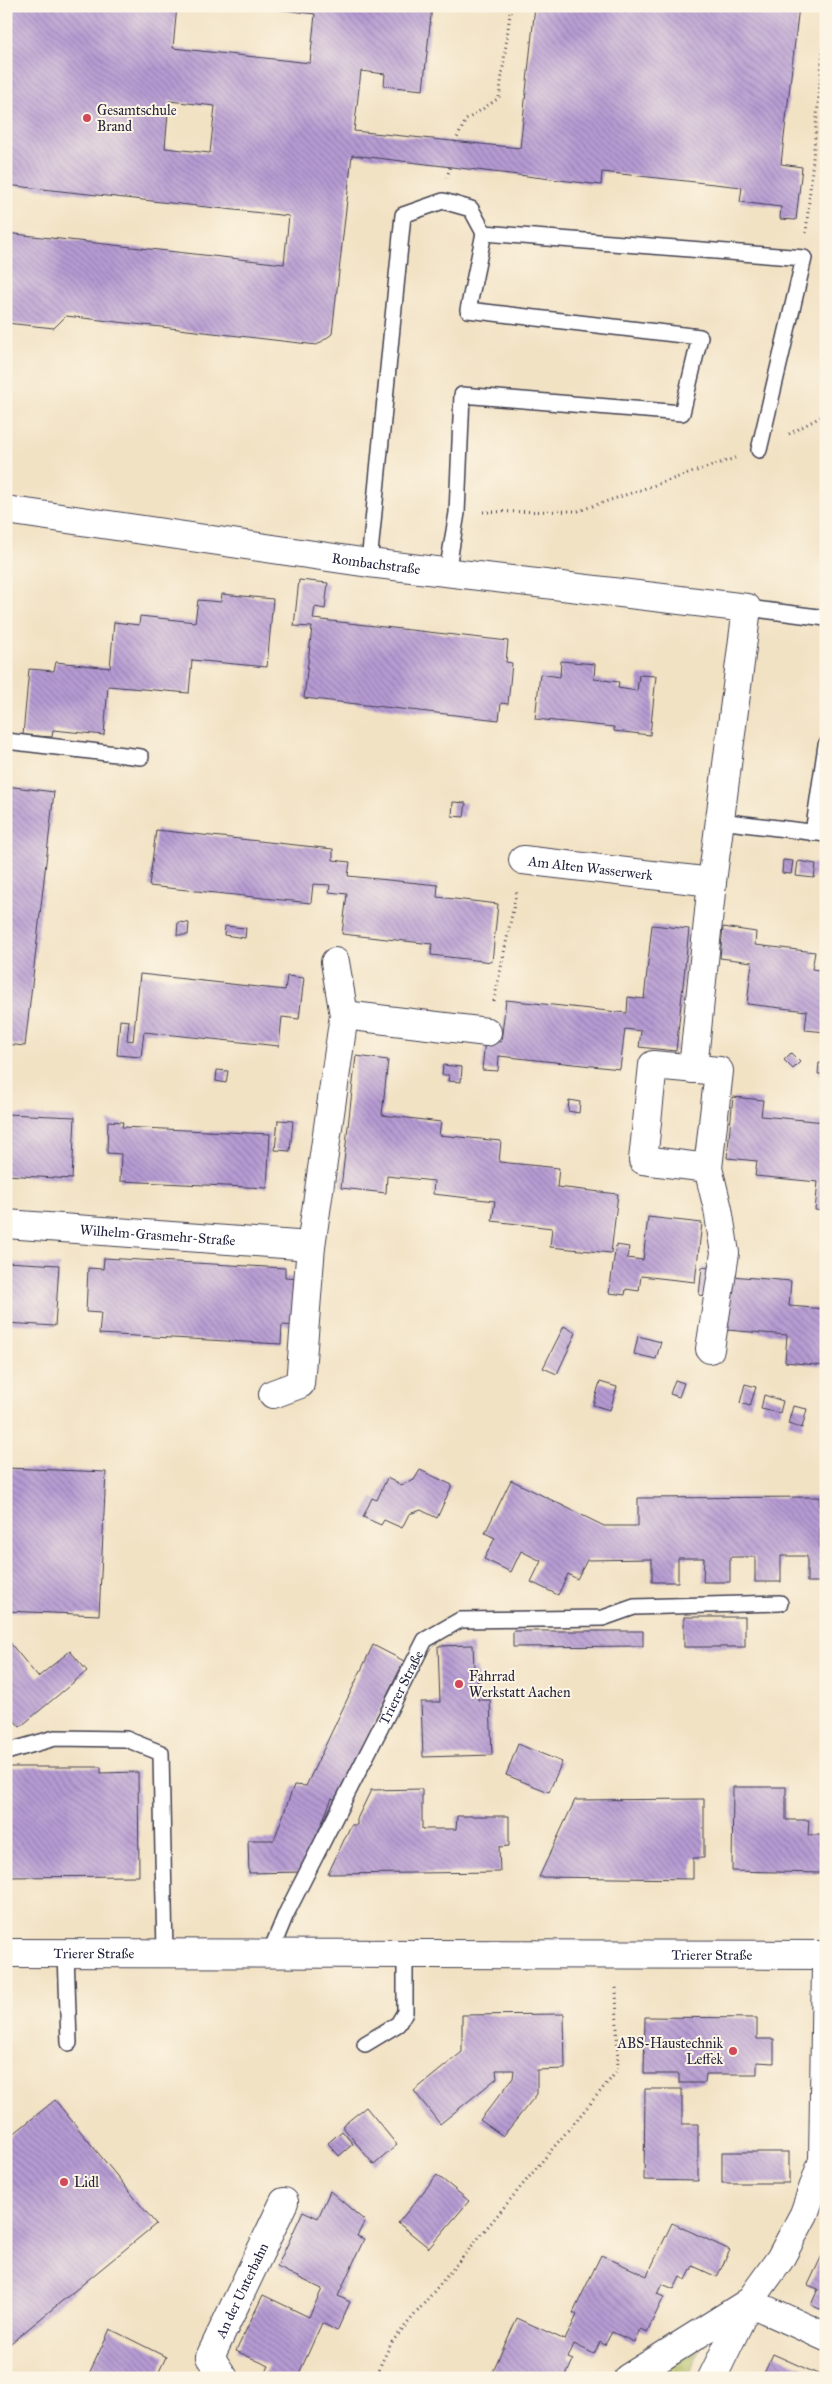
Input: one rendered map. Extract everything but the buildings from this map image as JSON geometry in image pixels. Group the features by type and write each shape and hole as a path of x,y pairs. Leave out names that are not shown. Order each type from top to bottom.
{"street":[{"name":"Rombachstraße","path":"6,510 369,563 747,608"},
{"path":"693,1069 712,882 747,608"},
{"name":"Am Alten Wasserwerk","path":"523,860 712,882"},
{"path":"272,1394 300,1384 311,1246 344,1014 335,962"},
{"path":"344,1014 488,1032"},
{"path":"708,1168 643,1160 653,1065 719,1071 708,1168 718,1209 725,1253 710,1349"},
{"name":"Wilhelm-Grasmehr-Straße","path":"6,1224 311,1246"},
{"name":"Trierer Straße","path":"6,1953 615,1956 826,1955"},
{"path":"712,2378 750,2302 780,2259 804,2214 823,2160 826,1964"},
{"name":"An der Unterbahn","path":"224,2378 210,2357 284,2202"},
{"path":"750,2302 826,2337"},
{"path":"628,2378 750,2302"}],"lane":[{"path":"369,563 403,215 443,200 470,209 484,233 468,310 700,337 682,413 462,395 457,513 448,573"},
{"path":"484,233 804,258 759,450"},
{"path":"747,608 826,618"},
{"path":"6,741 141,757"},
{"path":"720,821 820,834 826,746"},
{"name":"Trierer Straße","path":"270,1953 286,1914 424,1640 460,1620 603,1618 634,1607 780,1603"},
{"path":"6,1752 55,1738 126,1739 161,1753 165,1953"},
{"path":"66,1953 69,2043"},
{"path":"365,2044 398,2024 406,2012 405,1954"}],"path":[{"path":"455,142 466,120 499,98 511,6"},
{"path":"804,258 826,19"},
{"path":"457,513 578,511 759,450 826,414"},
{"name":"Am Alten Wasserwerk","path":"488,1032 523,860"},
{"path":"374,2378 392,2342 618,2070 615,1956"}],"green space":[{"path":"701,2348 686,2378 651,2378"}],"place":[{"name":"Gesamtschule Brand","path":"87,118"},
{"name":"Fahrrad Werkstatt Aachen","path":"459,1684"},
{"name":"ABS-Haustechnik Leffek","path":"733,2051"},
{"name":"Lidl","path":"64,2182"}]}
